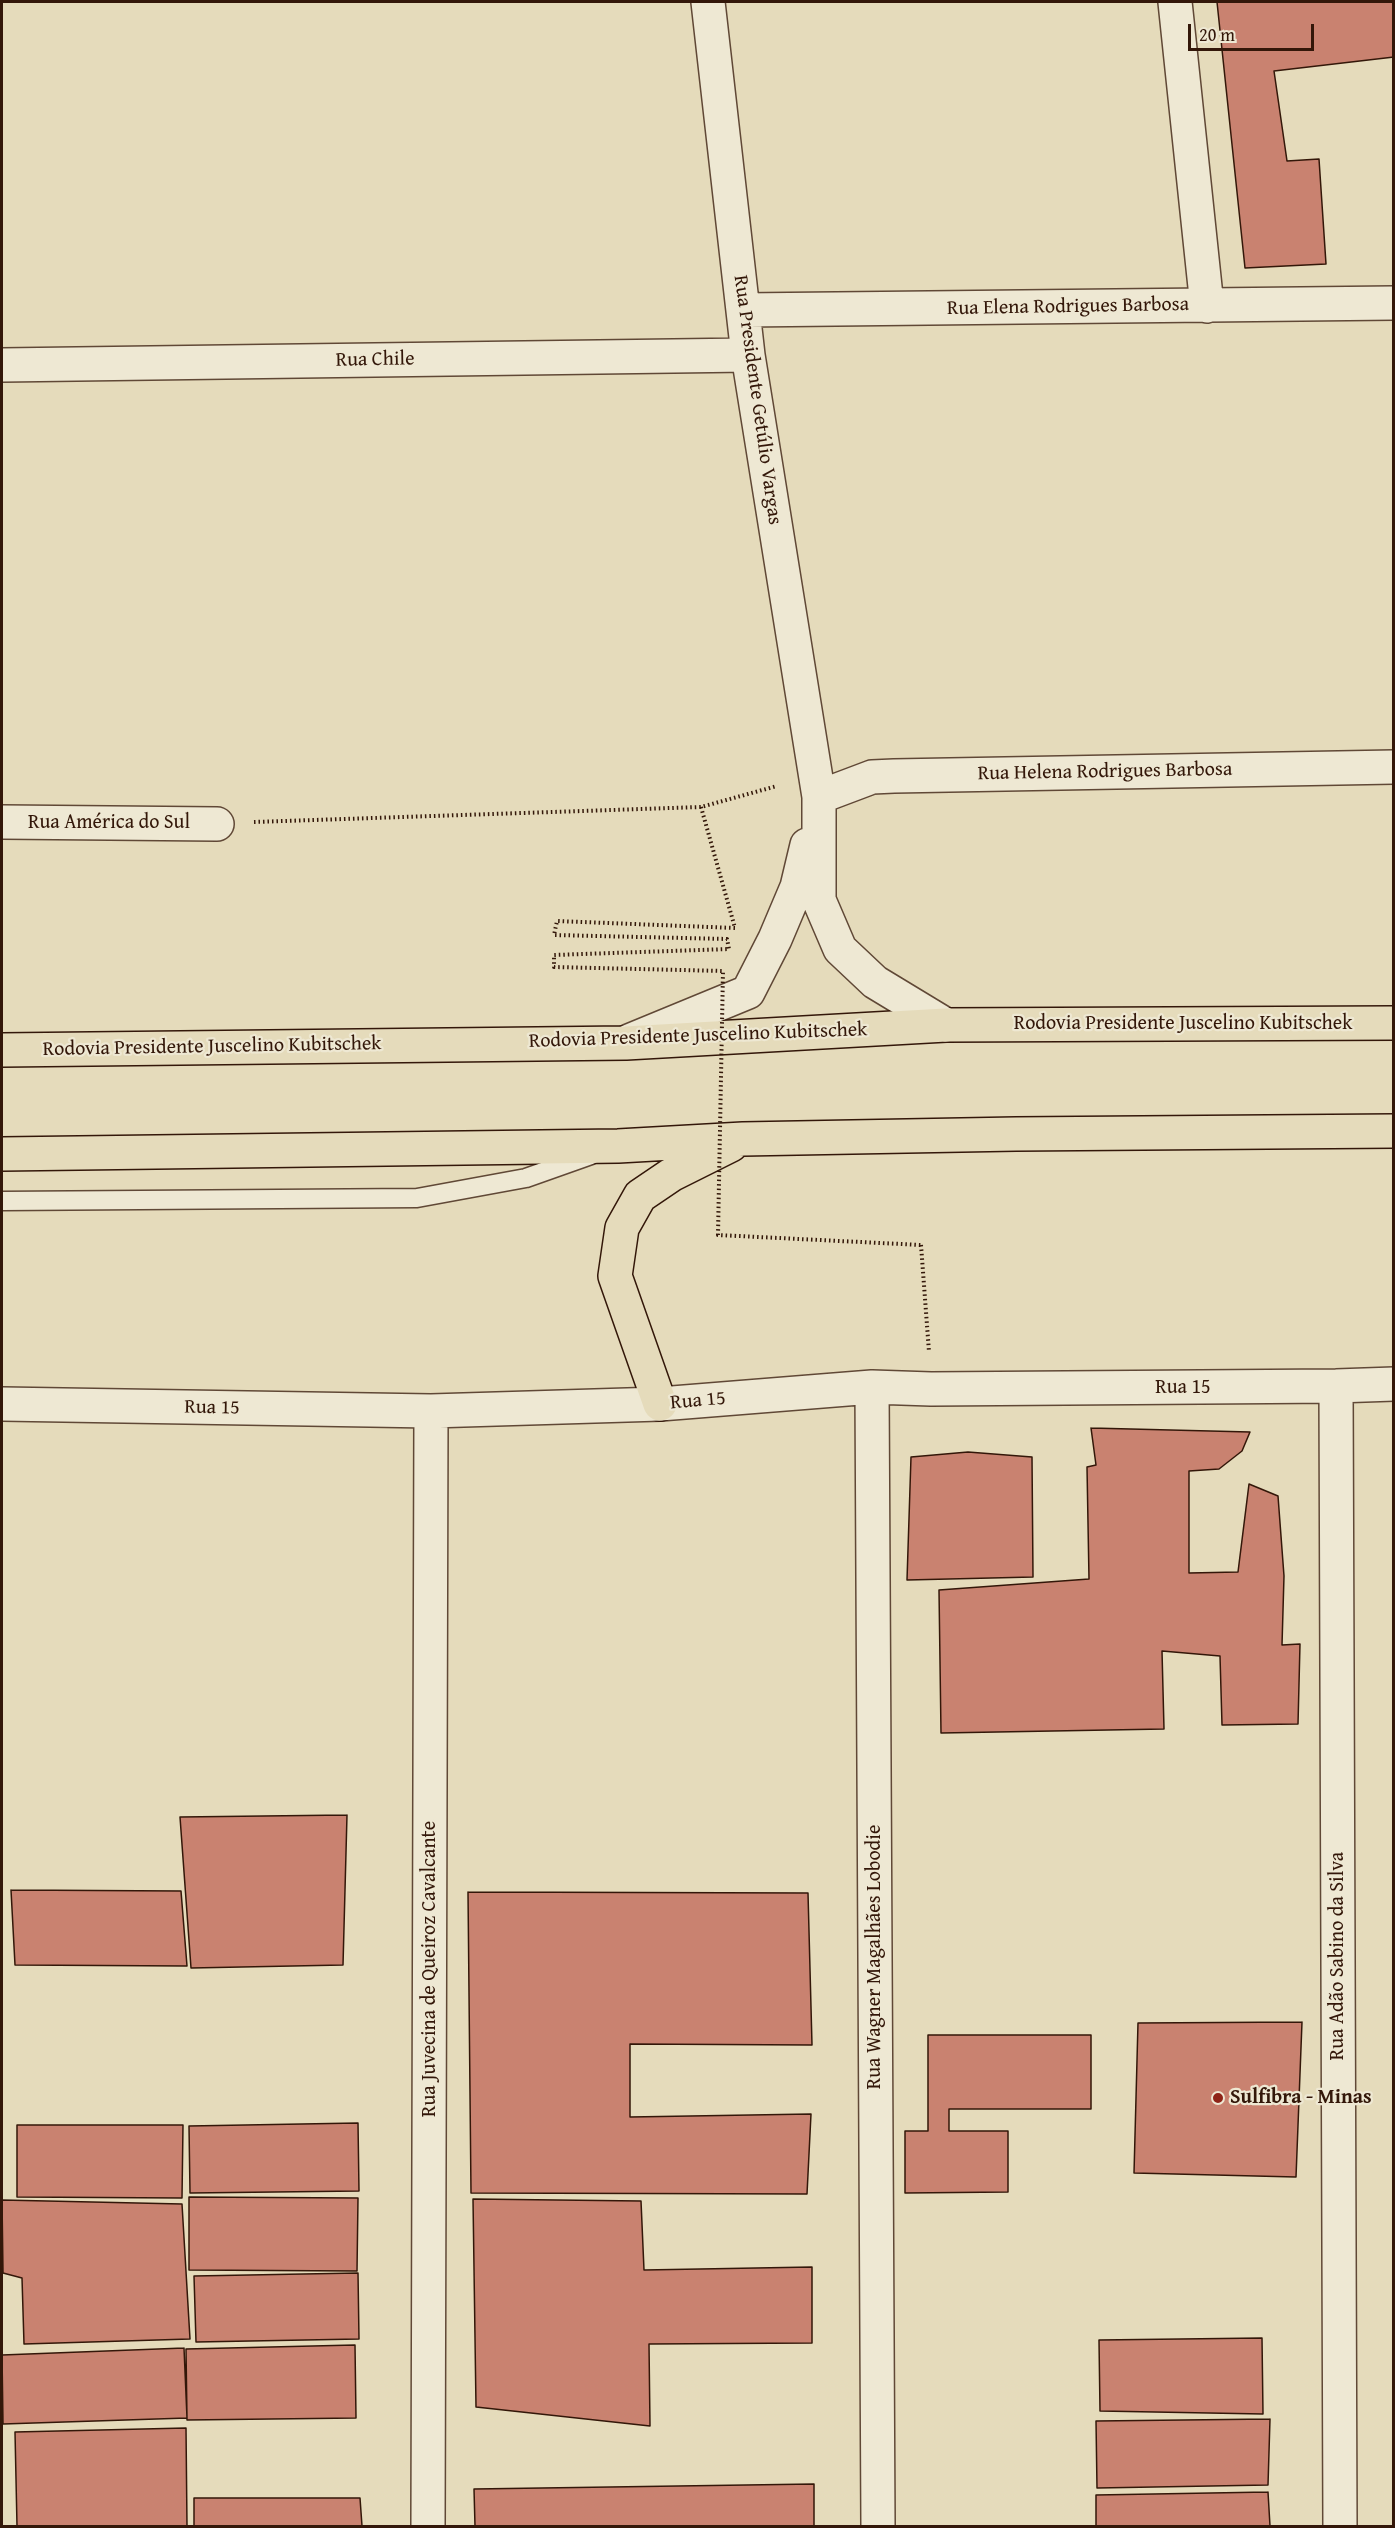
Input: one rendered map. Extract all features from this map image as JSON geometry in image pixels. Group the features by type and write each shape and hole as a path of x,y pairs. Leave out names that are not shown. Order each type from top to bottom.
{"highway":[{"name":"Rodovia Presidente Juscelino Kubitschek","path":"2,1050 626,1042 946,1025 1394,1023"},
{"path":"2,1154 618,1146 742,1139 1004,1134 1394,1131"},
{"path":"660,1404 615,1276 622,1228 640,1196 671,1175 742,1139"}],"street":[{"name":"Rua Presidente Getúlio Vargas","path":"708,2 748,355 817,786 819,900 840,949 875,982 946,1025"},
{"path":"1175,2 1207,306"},
{"name":"Rua Elena Rodrigues Barbosa","path":"743,310 1394,303"},
{"name":"Rua Chile","path":"2,365 748,355"},
{"name":"Rua Helena Rodrigues Barbosa","path":"817,786 872,777 894,776 1394,767"},
{"name":"Rua Presidente Getúlio Vargas","path":"626,1042 748,992 775,939 796,887 817,786"},
{"name":"Rua América do Sul","path":"2,822 217,824"},
{"name":"Rua 15","path":"2,1404 431,1412 660,1404 872,1387 931,1389 1394,1384"},
{"name":"Rua Adão Sabino da Silva","path":"1336,1386 1340,2526"},
{"name":"Rua Wagner Magalhães Lobodie","path":"872,1387 878,2526"},
{"name":"Rua Juvecina de Queiroz Cavalcante","path":"429,2526 431,1412"}],"lane":[{"path":"2,1202 417,1198 526,1178 618,1146"}],"path":[{"path":"217,824 700,807 817,786"},
{"path":"700,807 735,928 557,921 554,935 727,939 729,949 554,954 554,967 723,971 718,1235 921,1245 931,1389"}],"building":[{"path":"1217,2 1394,2 1394,57 1274,71 1287,161 1319,159 1326,264 1245,268"},
{"path":"1091,1428 1250,1432 1242,1451 1219,1469 1189,1471 1189,1573 1238,1572 1249,1484 1278,1496 1284,1576 1282,1645 1300,1644 1298,1724 1222,1725 1220,1656 1162,1651 1164,1729 941,1733 939,1590 1089,1579 1087,1467 1096,1465"},
{"path":"968,1452 1032,1457 1033,1577 907,1580 911,1457"},
{"path":"347,1815 343,1965 191,1968 180,1817"},
{"path":"11,1890 181,1891 187,1966 15,1965"},
{"path":"468,1892 808,1893 812,2045 630,2044 630,2117 811,2114 807,2194 471,2193"},
{"name":"Sulfibra - Minas","path":"1302,2022 1296,2177 1134,2173 1138,2023"},
{"path":"928,2035 1091,2035 1091,2109 949,2109 949,2131 1008,2131 1008,2192 905,2193 905,2131 928,2131"},
{"path":"358,2123 359,2191 190,2193 189,2126"},
{"path":"17,2125 183,2125 182,2198 17,2197"},
{"path":"189,2197 358,2198 357,2271 189,2270"},
{"path":"473,2199 641,2201 644,2270 812,2267 812,2343 649,2344 650,2426 476,2407"},
{"path":"2,2200 182,2204 190,2339 24,2344 22,2278 3,2273"},
{"path":"358,2273 359,2339 196,2342 194,2276"},
{"path":"1262,2338 1263,2414 1100,2411 1099,2340"},
{"path":"355,2345 356,2418 187,2420 186,2349"},
{"path":"184,2348 187,2418 3,2424 2,2355"},
{"path":"1270,2419 1268,2485 1097,2488 1096,2421"},
{"path":"186,2428 187,2526 17,2526 15,2432"},
{"path":"814,2484 814,2526 475,2526 474,2489"},
{"path":"1268,2492 1270,2526 1096,2526 1096,2495"},
{"path":"194,2498 360,2498 362,2526 194,2526"}],"place":[{"name":"Sulfibra - Minas","path":"1218,2098"}]}
